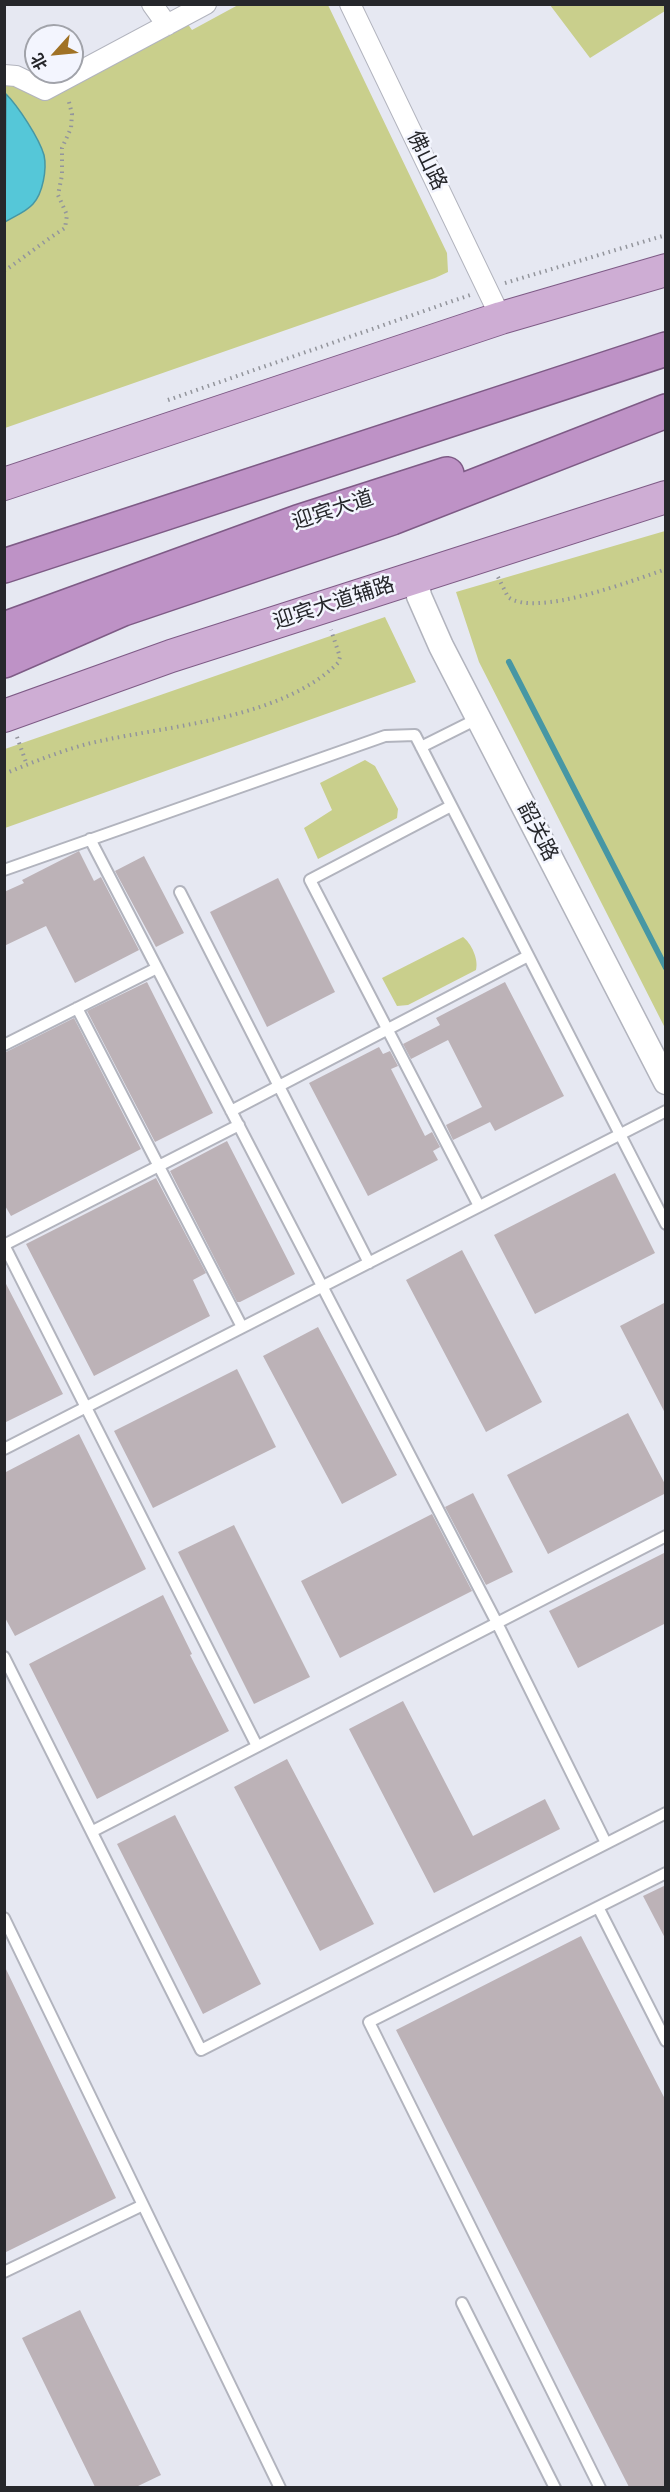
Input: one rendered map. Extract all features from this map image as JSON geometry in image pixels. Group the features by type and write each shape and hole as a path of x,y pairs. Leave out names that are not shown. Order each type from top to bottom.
{"highway":[{"path":"4,545 284,456 666,348"},
{"path":"4,566 666,348"},
{"name":"迎宾大道","path":"4,629 298,522 666,405"},
{"path":"4,661 123,609 392,518 666,411"}],"main road":[{"path":"4,484 501,318 666,270"},
{"name":"迎宾大道辅路","path":"11,726 171,656 666,497"}],"street":[{"path":"152,4 167,25"},
{"path":"84,69 206,4"},
{"name":"佛山路","path":"350,4 501,318"},
{"path":"4,75 16,76 24,80"},
{"path":"33,84 45,90 56,84"},
{"name":"韶关路","path":"416,578 420,596 433,626 666,1082"}],"lane":[{"path":"421,747 479,718"},
{"path":"4,870 385,736 415,735 666,1224"},
{"path":"451,806 310,879 479,1206"},
{"path":"90,839 497,1623 606,1843"},
{"path":"180,892 369,1263"},
{"path":"231,1111 528,956"},
{"path":"4,1045 157,968"},
{"path":"77,1008 242,1327"},
{"path":"4,1449 666,1111"},
{"path":"239,1125 4,1245 257,1746"},
{"path":"93,1831 666,1536"},
{"path":"4,1657 201,2050 666,1813"},
{"path":"600,2487 369,2022 666,1873"},
{"path":"598,1906 666,2041"},
{"path":"4,1918 276,2486"},
{"path":"4,2272 143,2205"},
{"path":"462,2303 555,2487"}],"path":[{"path":"4,271 27,256 39,244 65,228 68,215 58,195 62,176 62,148 71,129 72,114 64,84"},
{"path":"161,403 487,289 666,235"},
{"path":"497,574 508,597 521,603 596,594 666,569"},
{"path":"4,774 98,742 210,720 260,707 296,691 338,663 340,657 330,627"},
{"path":"11,726 27,765"}],"green space":[{"path":"238,5 328,5 447,253 448,272 5,428 4,81 45,97 70,84 84,84 84,77 187,23 192,30"},
{"path":"550,5 665,5 665,11 590,58"},
{"path":"666,531 665,1028 479,662 456,592"},
{"path":"385,617 416,682 5,828 5,749"},
{"path":"365,760 375,766 398,809 397,818 318,859 304,828 332,810 320,783"},
{"path":"463,937 474,952 476,970 408,1005 397,1006 382,978"}],"water":[{"path":"6,94 38,140 44,155 45,167 42,187 33,204 5,222"}],"building":[{"path":"79,851 94,881 101,877 139,950 75,983 46,926 4,946 4,892 24,883 22,880"},
{"path":"144,856 184,933 156,947 115,871"},
{"path":"278,878 335,992 267,1027 210,912"},
{"path":"147,982 213,1113 155,1142 87,1011"},
{"path":"505,982 564,1096 495,1131 490,1122 453,1140 446,1125 482,1107 448,1040 411,1059 403,1044 440,1025 436,1018"},
{"path":"74,1018 141,1149 11,1216 4,1204 4,1053"},
{"path":"379,1047 383,1054 390,1051 398,1066 391,1069 425,1136 432,1132 440,1147 433,1151 438,1160 368,1196 309,1083"},
{"path":"227,1141 295,1274 240,1302 237,1302 170,1171"},
{"path":"615,1173 655,1253 535,1314 494,1235"},
{"path":"156,1178 206,1273 193,1280 210,1316 94,1376 26,1244"},
{"path":"462,1250 542,1402 486,1432 406,1280"},
{"path":"4,1280 63,1394 4,1423"},
{"path":"666,1302 666,1415 620,1326"},
{"path":"318,1327 397,1475 342,1504 263,1356"},
{"path":"237,1369 276,1447 153,1508 114,1431"},
{"path":"628,1413 666,1486 666,1493 548,1554 507,1475"},
{"path":"79,1434 146,1569 15,1636 4,1616 4,1473"},
{"path":"473,1493 513,1572 486,1585 445,1507"},
{"path":"432,1514 472,1591 340,1658 301,1581"},
{"path":"234,1525 310,1677 254,1704 178,1552"},
{"path":"666,1552 666,1623 578,1668 549,1611"},
{"path":"163,1595 192,1654 190,1655 229,1731 97,1799 29,1664"},
{"path":"403,1701 473,1836 545,1799 560,1829 434,1893 349,1729"},
{"path":"287,1759 374,1924 320,1951 234,1787"},
{"path":"175,1815 261,1984 203,2014 117,1844"},
{"path":"666,1885 666,1940 643,1896"},
{"path":"581,1936 666,2101 666,2487 629,2487 396,2030"},
{"path":"4,1965 116,2198 4,2253"},
{"path":"80,2310 161,2475 136,2487 95,2487 22,2338"}],"waterway":[{"path":"509,662 666,968"}]}
